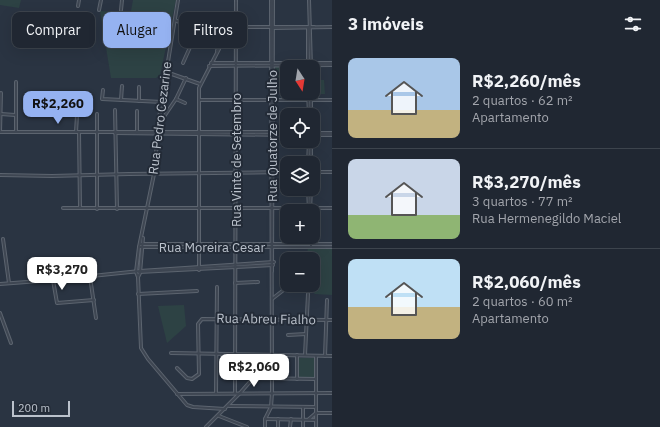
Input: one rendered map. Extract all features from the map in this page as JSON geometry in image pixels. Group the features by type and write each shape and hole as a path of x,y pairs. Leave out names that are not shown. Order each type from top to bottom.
{"street":[{"path":"78,6 79,0"},
{"path":"99,10 100,0"},
{"path":"121,10 122,0"},
{"name":"Rua Pedro Cezarine","path":"171,38 178,0"},
{"name":"Rua Vinte de Setembro","path":"236,0 236,12"},
{"name":"Rua Quatorze de Julho","path":"271,407 273,189 272,0"},
{"path":"310,0 310,60"},
{"path":"175,20 179,22"},
{"path":"247,26 332,27"},
{"name":"Rua Pedro Cezarine","path":"136,272 139,245 148,209 154,174 170,48"},
{"path":"183,63 190,48"},
{"path":"199,268 198,209 200,84 219,48"},
{"name":"Rua Vinte de Setembro","path":"235,393 236,48"},
{"path":"210,64 280,64"},
{"path":"320,65 332,64"},
{"path":"166,72 200,84"},
{"path":"159,124 176,100 186,78"},
{"path":"16,82 16,131"},
{"path":"121,100 122,86"},
{"path":"138,101 139,87"},
{"path":"104,90 102,99 162,102"},
{"path":"1,94 0,132 280,134"},
{"path":"78,99 80,208"},
{"path":"199,100 280,99"},
{"path":"176,100 185,103"},
{"path":"310,100 310,108"},
{"path":"320,100 332,100"},
{"path":"115,110 117,209"},
{"path":"137,111 137,133"},
{"path":"1,114 16,115"},
{"path":"97,114 97,209"},
{"path":"320,134 332,134"},
{"path":"0,175 80,176 280,171"},
{"path":"320,172 332,172"},
{"path":"63,208 280,208"},
{"path":"320,209 332,208"},
{"name":"Rua Pedro Cezarine","path":"142,236 142,258 138,277 141,348 177,394 190,406 225,409"},
{"path":"3,239 9,283"},
{"name":"Rua Moreira Cesar","path":"139,245 332,246"},
{"path":"0,284 136,272 272,264"},
{"path":"136,272 138,277"},
{"path":"90,277 96,318"},
{"path":"53,280 57,303 94,300"},
{"path":"235,283 258,282"},
{"path":"216,393 218,318 217,287"},
{"path":"138,294 197,291"},
{"path":"272,299 281,292"},
{"path":"305,355 308,294"},
{"path":"325,356 327,300"},
{"path":"0,313 11,343"},
{"name":"Rua Abreu Fialho","path":"199,354 200,320 205,318 332,320"},
{"path":"288,334 306,334"},
{"path":"171,353 272,357 298,355 332,356"},
{"path":"177,368 188,378 197,377 199,374 199,354"},
{"path":"297,379 298,355"},
{"path":"284,356 285,378"},
{"path":"316,356 316,427"},
{"path":"207,427 272,357"},
{"path":"254,378 316,379"},
{"path":"177,394 332,393"},
{"path":"228,406 316,407"},
{"path":"265,427 265,419 271,407"},
{"path":"303,407 303,427"},
{"path":"308,419 316,413 332,413"},
{"path":"218,416 247,427"},
{"path":"265,419 316,420"},
{"path":"278,419 278,427"},
{"path":"290,419 290,427"}],"green space":[{"path":"0,0 21,0 19,8 0,5"},
{"path":"133,0 176,0 171,23 171,12 130,12"},
{"path":"100,11 114,12 103,12 103,29"},
{"path":"106,48 166,48 160,75 156,78 111,78"},
{"path":"275,67 280,67 280,89 275,89"},
{"path":"320,80 324,80 325,94 320,94"},
{"path":"308,248 332,248 332,295 315,294 313,292 320,292 320,252 307,252"},
{"path":"184,305 186,326 167,343 158,306"},
{"path":"299,358 315,358 315,377 299,377"}]}
